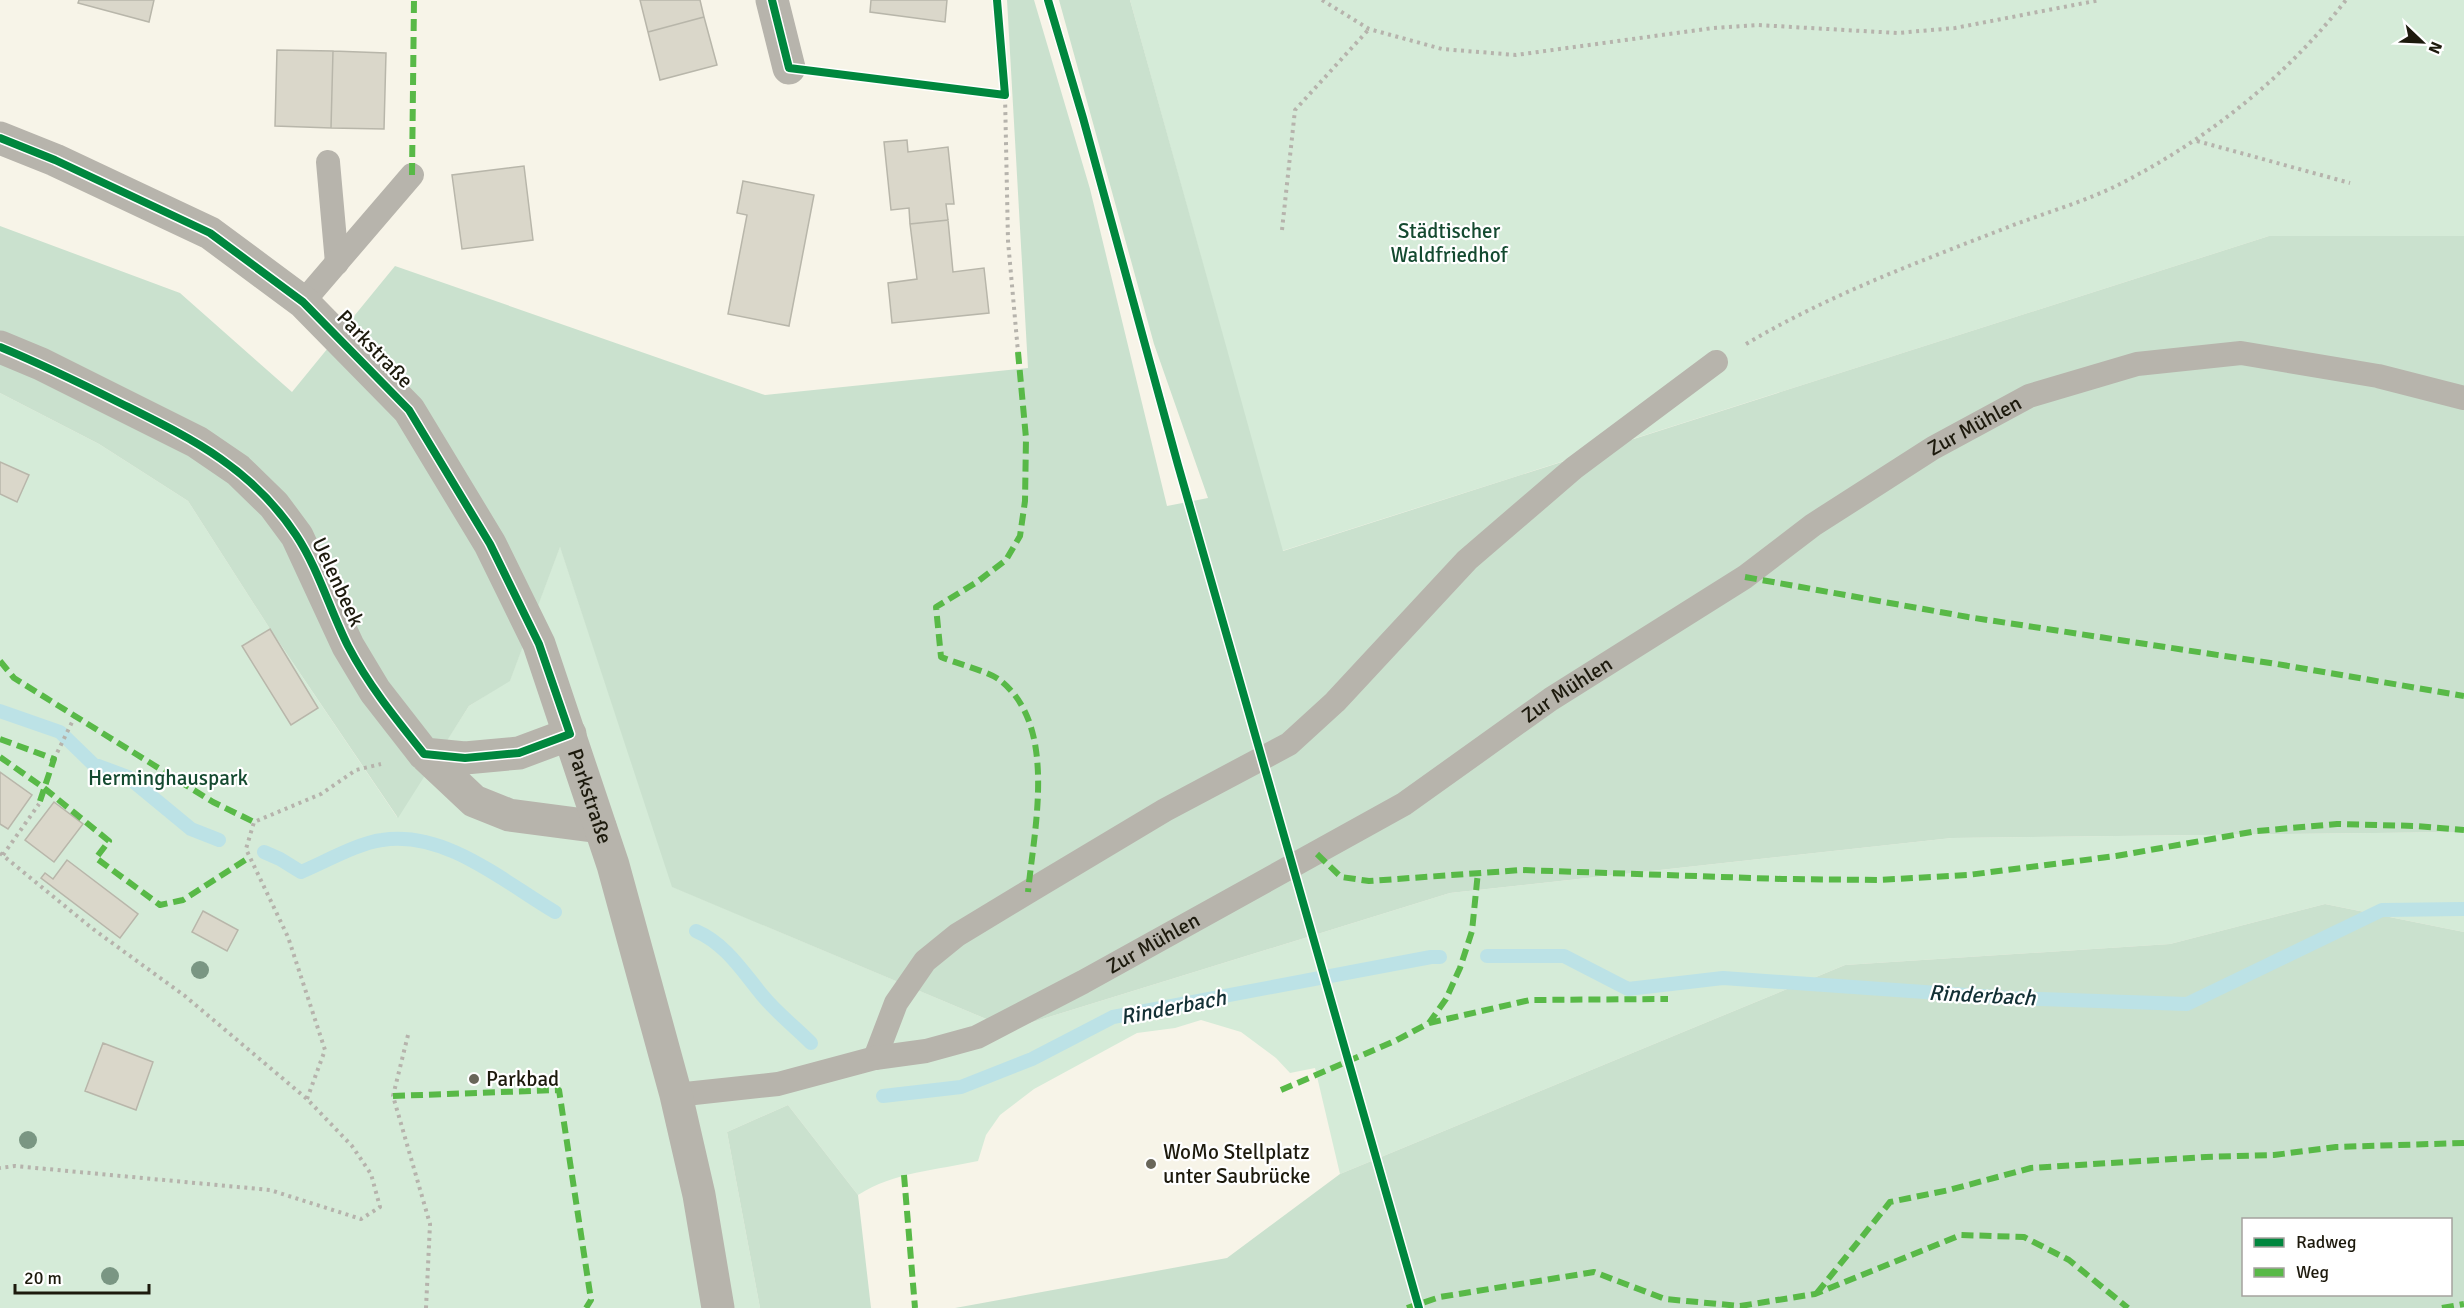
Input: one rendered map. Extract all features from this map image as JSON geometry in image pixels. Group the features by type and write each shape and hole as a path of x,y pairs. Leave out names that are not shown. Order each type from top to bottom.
{"street":[{"path":"772,0 789,68"},
{"name":"Parkstraße","path":"0,138 55,160 210,233 303,302 409,410 490,544 539,644 570,734 600,827 676,1095 699,1195 718,1308"},
{"name":"Uelenbeek","path":"0,347 41,364 197,442 238,470 274,505 297,536 348,646 369,682 424,754 474,801 509,815 600,827"},
{"path":"424,754 465,758 519,753 570,734"}],"lane":[{"path":"328,162 337,263"},
{"path":"303,302 412,175"},
{"name":"Zur Mühlen","path":"676,1095 778,1084 875,1058 926,1051 977,1037 1404,804 1551,699 1744,577 1813,525 1932,448 2029,396 2137,364 2241,353 2378,376 2464,398"},
{"path":"875,1058 896,1003 925,961 957,935 1165,810 1289,744 1335,702 1467,560 1574,468 1716,362"}],"path":[{"path":"997,0 1005,95 1008,241 1018,352"},
{"path":"1322,0 1369,29 1442,50 1516,55 1713,28 1758,25 1897,33 1955,28 2096,0"},
{"path":"1716,362 1786,320 1863,283 2120,184 2196,141 2265,88 2327,25 2346,0"},
{"path":"1282,230 1295,110 1369,29"},
{"path":"789,68 1005,95"},
{"path":"2196,141 2350,183"},
{"path":"54,759 75,716"},
{"path":"308,1099 325,1050 288,937 246,849 254,822 321,795 356,770 379,765"},
{"path":"0,1168 15,1166 270,1190 362,1219 380,1207 371,1174 352,1146 308,1099 184,996 93,929 2,854 39,804"},
{"path":"408,1035 393,1096 430,1224 426,1308"}],"green space":[{"path":"1007,0 1034,0 1090,189 1167,506 1208,498 1154,344 1059,0 1130,0 1283,551 2269,236 2464,236 2464,832 1952,838 1450,893 1010,1029 672,887 560,547 510,681 469,706 398,818 270,629 188,501 99,444 0,393 0,226 180,293 292,392 395,266 765,395 1028,368"},
{"name":"Städtischer Waldfriedhof","path":"1130,0 2464,0 2464,236 2269,236 1282,551"},
{"name":"Herminghauspark","path":"0,393 99,444 188,501 270,629 397,817 469,706 510,680 560,546 673,887 1010,1029 1450,893 1952,838 2464,832 2464,932 2325,904 2170,944 1845,965 1340,1174 1315,1068 1290,1073 1276,1058 1241,1032 1201,1020 1175,1028 1137,1033 1034,1089 1000,1115 986,1135 978,1161 886,1181 858,1195 788,1105 727,1132 760,1308 0,1308"},
{"path":"2325,904 2464,932 2464,1308 955,1308 1227,1258 1340,1174 1845,965 2170,944"},
{"path":"788,1105 858,1195 871,1308 760,1308 727,1132"}],"building":[{"path":"79,0 154,0 149,22 78,3"},
{"path":"640,0 700,0 704,17 648,32"},
{"path":"871,0 947,0 945,22 870,12"},
{"path":"704,17 717,65 660,80 648,32"},
{"path":"277,50 333,51 331,128 275,126"},
{"path":"333,51 386,53 384,129 331,128"},
{"path":"907,140 908,152 948,147 954,204 946,204 948,220 910,224 909,208 891,210 884,142"},
{"path":"524,166 533,240 462,249 452,175"},
{"path":"743,181 814,195 789,326 728,314 747,215 737,213"},
{"path":"948,220 953,272 984,268 989,313 892,323 888,283 917,279 910,224"},
{"path":"0,462 29,475 17,502 0,494"},
{"path":"270,629 318,708 291,725 242,646"},
{"path":"0,772 32,795 8,829 0,824"},
{"path":"54,802 83,824 54,862 25,840"},
{"path":"67,860 138,914 120,938 41,878 45,873 53,879"},
{"path":"203,911 238,930 227,951 192,932"},
{"path":"103,1043 153,1062 136,1110 85,1091"}],"waterway":[{"name":"Rinderbach","path":"0,711 60,732 93,764 128,777 191,829 219,840"},
{"name":"Rinderbach","path":"264,852 301,872 373,842 405,839 428,843 451,850 473,861 555,912"},
{"name":"Rinderbach","path":"1487,956 1564,956 1628,989 1723,978 2010,998 2187,1004 2382,910 2464,909"},
{"name":"Rinderbach","path":"696,931 725,951 768,1002 811,1043"},
{"name":"Rinderbach","path":"883,1096 961,1087 1032,1059 1113,1017 1440,957"}],"marked path":[{"path":"412,175 414,0"},
{"path":"1018,352 1026,438 1025,501 1020,536 1006,560 977,582 936,607 941,657 981,671 1001,681 1019,701 1030,725 1036,751 1038,780 1028,892"},
{"path":"1745,577 1968,617 2277,664 2464,696"},
{"path":"0,661 14,678 213,802 254,822"},
{"path":"0,739 54,759 39,804"},
{"path":"0,757 44,788 109,841 96,858 160,905 183,900 250,857"},
{"path":"1317,854 1341,877 1369,881 1522,870 1877,880 1968,875 2116,856 2257,831 2337,824 2464,830"},
{"path":"1281,1090 1395,1041 1429,1023 1446,999 1460,968 1472,931 1478,872"},
{"path":"1429,1023 1530,1000 1668,999"},
{"path":"393,1096 559,1090 591,1300 586,1308"},
{"path":"1817,1293 1890,1202 1949,1190 2031,1168 2274,1155 2336,1147 2464,1143"},
{"path":"904,1175 915,1308"},
{"path":"1407,1308 1440,1297 1594,1272 1665,1299 1740,1306 1815,1294 1961,1235 2024,1237 2069,1260 2128,1308"},
{"path":"2442,1308 2464,1304"}],"cycle path":[{"path":"772,0 789,68 1005,95 997,0"},
{"path":"1048,0 1083,118 1178,465 1419,1308"},
{"path":"0,138 55,160 210,233 303,302 409,410 490,544 539,644 570,734 519,753 465,758 424,754 365,675 348,646 304,548 278,511 259,490 217,456 171,429 0,347"}],"place":[{"name":"Parkbad","path":"474,1079"},
{"name":"WoMo Stellplatz unter Saubrücke","path":"1151,1164"}]}
